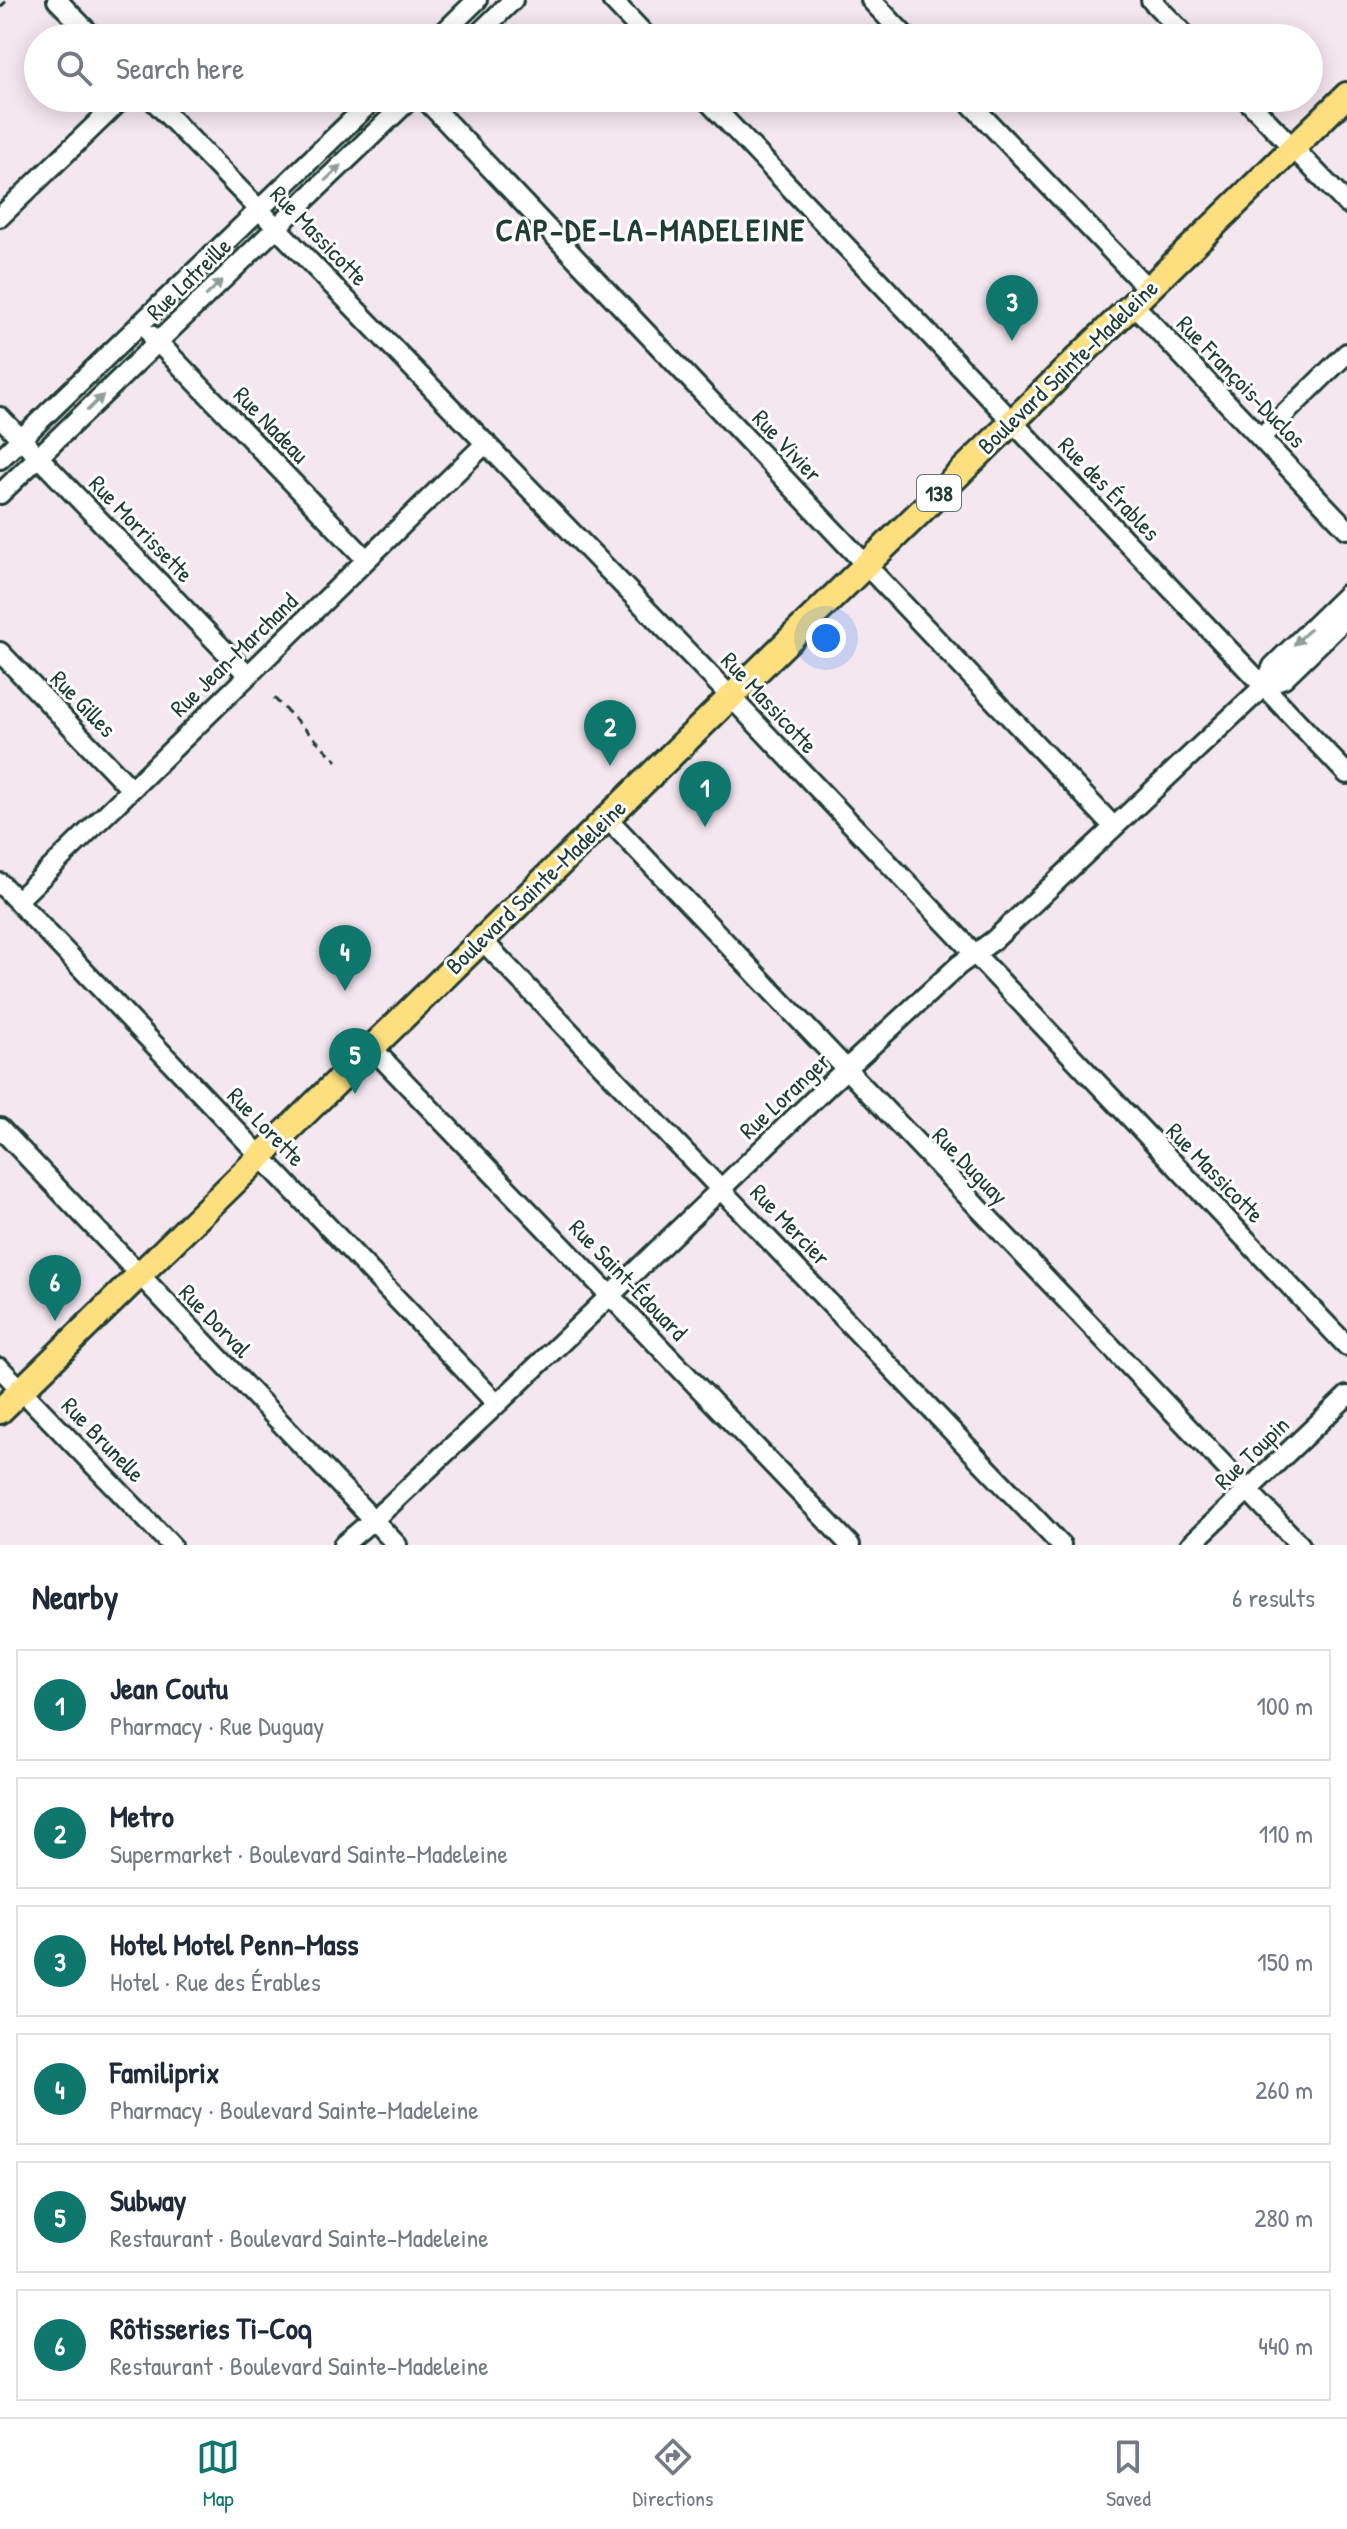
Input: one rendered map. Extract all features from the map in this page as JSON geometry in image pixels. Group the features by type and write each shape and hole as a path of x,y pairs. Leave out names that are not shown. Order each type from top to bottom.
{"main road":[{"name":"Boulevard Sainte-Madeleine","path":"0,1411 1347,95"}],"street":[{"path":"57,0 80,24"},
{"path":"452,24 477,0"},
{"path":"488,24 513,0"},
{"path":"612,0 635,24"},
{"path":"871,0 894,24"},
{"path":"1151,0 1174,24"},
{"path":"0,217 109,112"},
{"name":"Rue Massicotte","path":"165,112 731,698 1347,1346"},
{"name":"Rue Latreille","path":"0,459 360,112"},
{"name":"Rue Latreille","path":"0,494 396,112"},
{"name":"Rue Vivier","path":"437,112 1114,827"},
{"name":"Rue des Érables","path":"718,112 1347,774"},
{"name":"Rue François-Duclos","path":"977,112 1261,437 1347,529"},
{"path":"1259,112 1347,204"},
{"name":"Rue Nadeau","path":"141,324 366,559"},
{"path":"1261,437 1347,353"},
{"name":"Rue Morrissette","path":"0,417 248,675"},
{"name":"Rue Jean-Marchand","path":"17,901 486,443"},
{"name":"Rue Loranger","path":"1264,686 1273,666 1347,594"},
{"name":"Rue Loranger","path":"343,1545 497,1404 959,965 994,940 1264,686 1284,678 1347,617"},
{"name":"Rue Gilles","path":"0,652 131,789"},
{"name":"Rue Duguay","path":"608,819 1300,1545"},
{"name":"Rue Lorette","path":"0,883 497,1404"},
{"name":"Rue Mercier","path":"482,940 1061,1545"},
{"name":"Rue Saint-Édouard","path":"372,1048 850,1545"},
{"name":"Rue Dorval","path":"0,1128 397,1545"},
{"name":"Rue Brunelle","path":"0,1368 171,1545"},
{"name":"Rue Toupin","path":"1190,1545 1347,1396"}],"path":[{"path":"0,7 8,0"},
{"path":"274,698 337,761"}],"place":[{"name":"Hotel Motel Penn-Mass","path":"1012,341"},
{"name":"Metro","path":"610,766"},
{"name":"Jean Coutu","path":"705,827"},
{"name":"Familiprix","path":"345,991"},
{"name":"Subway","path":"355,1094"},
{"name":"Rôtisseries Ti-Coq","path":"55,1321"}],"district":[{"name":"CAP-DE-LA-MADELEINE","path":"651,230"}]}
